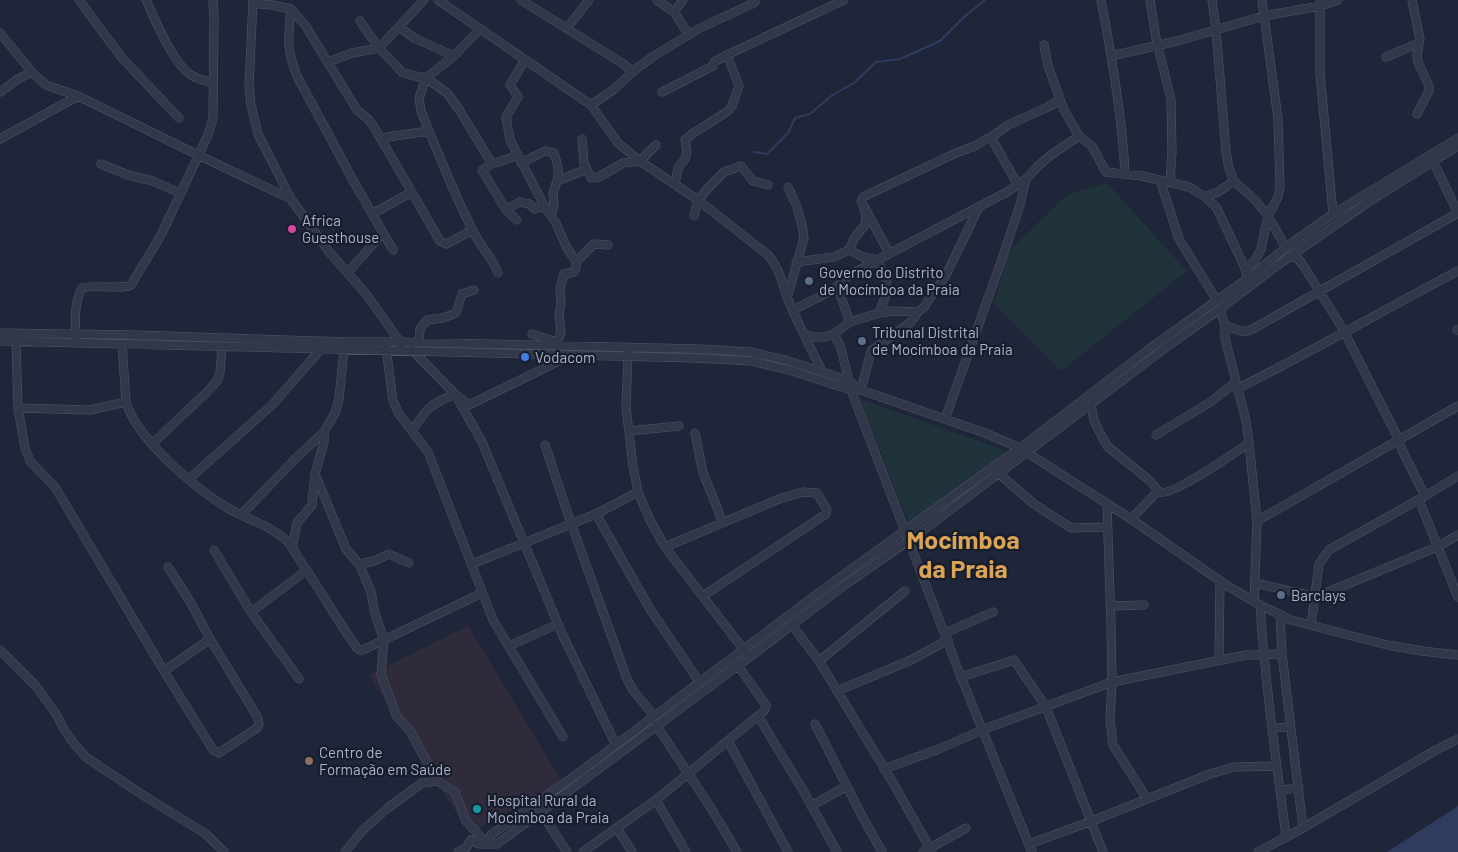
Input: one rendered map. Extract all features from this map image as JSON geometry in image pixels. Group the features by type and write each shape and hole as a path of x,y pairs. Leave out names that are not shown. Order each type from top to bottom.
{"street":[{"path":"79,0 122,58 179,118"},
{"path":"146,0 156,23 178,63 192,76 213,83"},
{"path":"76,344 78,298 82,288 110,286 124,288 131,285 161,235 208,135 213,119 213,0"},
{"path":"328,62 352,53 379,48 424,0"},
{"path":"438,0 591,105 618,142 640,161 698,200 768,255 776,264 793,310 822,371"},
{"path":"521,0 622,63 632,72"},
{"path":"567,28 589,0"},
{"path":"657,0 674,12 689,35"},
{"path":"674,12 684,0"},
{"path":"662,92 712,66 714,62 727,55 844,0"},
{"path":"1101,0 1111,56 1125,173"},
{"path":"1150,0 1171,100 1172,152 1170,182"},
{"path":"1212,0 1229,168 1234,181 1256,201 1268,216 1286,248"},
{"path":"1246,270 1255,260 1261,249 1268,216 1278,197 1280,186 1278,119 1262,0"},
{"path":"1111,56 1264,16 1338,0"},
{"path":"1412,0 1420,39 1417,54 1418,62 1429,86 1429,91 1417,114"},
{"path":"591,105 613,90 632,72 689,35 757,1"},
{"path":"470,225 469,232 446,244 442,243 381,138 342,87 305,25 291,9 253,2 249,68 251,105 258,134 291,199 330,253 367,294 401,346 412,350 752,361 792,371 851,390 861,390"},
{"path":"1320,3 1320,73 1333,214"},
{"path":"291,9 288,42 292,64 310,102 394,250"},
{"path":"360,21 379,48 402,72 426,78 447,93 492,164"},
{"path":"399,27 414,38 454,56"},
{"path":"480,29 454,56 426,78 419,98 421,111 429,131 470,225 483,248 494,262 498,273"},
{"path":"0,32 32,72 46,85 78,96 198,156 291,199"},
{"path":"1386,56 1419,43"},
{"path":"1044,45 1048,66 1064,110 1080,136 1092,146 1106,172 1125,173 1170,182 1189,187 1206,197 1216,207 1246,270 1247,279"},
{"path":"672,183 676,179 678,168 687,153 685,140 728,111 732,106 739,86 727,55"},
{"path":"525,60 510,85 518,97 506,117 510,140 576,262 574,272 564,274 560,289 561,305 559,313 561,334 557,342 532,334"},
{"path":"0,92 32,72"},
{"path":"0,138 78,96"},
{"path":"861,201 863,197 990,138 1008,125 1060,100"},
{"path":"381,138 429,131"},
{"path":"793,310 837,286 850,275 889,253 1007,192 1026,179 1051,155 1080,136"},
{"path":"990,138 1018,185"},
{"path":"458,852 465,850 471,840 479,844 497,844 1027,452 1148,350 1247,279 1286,248 1333,214 1458,138"},
{"path":"582,139 584,163 591,178 599,177 624,163 640,161 656,145"},
{"path":"486,843 492,835 905,530 1020,448 1085,405 1367,203 1458,146"},
{"path":"517,220 506,210 482,170 492,164 519,159 545,151 554,153 558,164 558,177 553,193 554,204 551,216"},
{"path":"1225,326 1242,332 1251,330 1458,213 1433,161"},
{"path":"101,164 128,175 152,181 180,193"},
{"path":"694,216 698,200 724,172 741,166 754,180 768,185"},
{"path":"557,181 587,169"},
{"path":"945,419 1001,262 1026,179"},
{"path":"1160,180 1179,239 1217,301"},
{"path":"1206,197 1218,192 1234,181"},
{"path":"787,296 804,238 797,207 788,188"},
{"path":"372,214 412,192"},
{"path":"796,262 834,257 849,250 855,237 865,225 866,215 861,201"},
{"path":"861,201 889,253"},
{"path":"506,210 519,202 529,204 535,209 545,206"},
{"path":"861,390 871,351 911,322 924,307 946,275 979,207"},
{"path":"348,272 384,233"},
{"path":"576,262 594,244 608,246"},
{"path":"849,250 863,257 877,260"},
{"path":"1291,256 1298,259 1303,265 1320,291 1344,332 1399,440 1422,498 1437,547 1458,597"},
{"path":"877,260 887,279 888,286 879,313"},
{"path":"1156,435 1237,386 1301,357 1458,271"},
{"path":"837,286 850,322"},
{"path":"419,342 420,329 427,320 443,318 456,313 462,294 474,290"},
{"path":"1220,309 1225,326 1225,338 1246,421 1249,443 1256,521 1255,583 1286,836"},
{"path":"803,333 812,337 825,337 844,328 850,322 879,313 893,311 918,312"},
{"path":"0,333 76,334 321,350 386,346"},
{"path":"834,334 841,348 851,390 961,677 1031,848"},
{"path":"0,341 222,347 231,343 401,346 419,342 750,352 822,371 849,381 861,390 945,419 1020,448 1131,519 1220,581 1280,616 1387,644 1422,651 1458,655"},
{"path":"16,342 18,408 25,448 30,461 55,487 164,671 215,752 219,753 257,728 259,724 258,718 168,567"},
{"path":"122,344 126,402 129,410 152,444 167,460 219,502 276,533 287,542 356,648 363,650 482,593"},
{"path":"386,346 394,401 399,414 428,452 493,620 563,737"},
{"path":"152,444 217,381 220,373 222,347"},
{"path":"628,348 626,407 638,492 650,520 665,547 749,657"},
{"path":"189,479 273,404 321,350"},
{"path":"241,515 324,432 335,413 339,399 344,350"},
{"path":"412,350 454,394 469,405 571,355"},
{"path":"412,431 425,411 436,402 454,394"},
{"path":"454,394 482,442 558,624 616,745"},
{"path":"18,408 90,410 126,402"},
{"path":"1085,405 1106,446 1154,484 1158,491"},
{"path":"1256,521 1458,406"},
{"path":"629,431 679,426"},
{"path":"292,548 297,523 312,506 314,474 324,442 324,432"},
{"path":"695,433 704,473 722,523"},
{"path":"1158,491 1165,492 1187,483 1249,443"},
{"path":"545,445 627,679 633,690 654,716"},
{"path":"998,473 1034,504 1071,528 1107,527"},
{"path":"314,474 346,549 359,564 371,592 375,614 384,640 381,674 397,717 410,731 437,781 455,792 466,822 486,843"},
{"path":"1311,625 1319,564 1329,550 1458,476"},
{"path":"1131,519 1158,491"},
{"path":"472,564 596,514 638,492"},
{"path":"665,547 779,499 803,492 817,493 827,510 826,514 703,596"},
{"path":"1107,505 1112,682 1110,719 1113,746 1147,799"},
{"path":"596,514 650,609 700,683"},
{"path":"1255,583 1316,598 1437,547 1458,535"},
{"path":"214,550 250,612 299,679"},
{"path":"359,564 374,561 389,554 409,562"},
{"path":"250,612 307,570"},
{"path":"1220,581 1220,660"},
{"path":"829,585 835,593"},
{"path":"819,661 904,591"},
{"path":"1110,606 1144,605"},
{"path":"837,691 910,660 946,636 992,612"},
{"path":"1280,616 1282,654 1303,828"},
{"path":"509,646 558,624"},
{"path":"792,625 819,661 884,769 928,850 966,828"},
{"path":"164,671 210,639"},
{"path":"0,650 36,686 75,745 88,758 141,795 206,834 224,852"},
{"path":"884,769 1112,682 1246,655 1282,654"},
{"path":"961,677 1014,660 1046,707 1103,852"},
{"path":"583,852 656,800 766,709 766,705 738,666"},
{"path":"758,716 837,852"},
{"path":"815,724 882,852"},
{"path":"656,725 711,808 737,852"},
{"path":"1272,728 1290,726"},
{"path":"1258,852 1303,828 1436,750 1458,740"},
{"path":"728,741 788,852"},
{"path":"1023,852 1092,821 1210,774 1234,767 1277,766"},
{"path":"345,852 362,831 389,807 422,784 437,781"},
{"path":"811,806 847,786"},
{"path":"1280,791 1299,787"},
{"path":"656,800 686,852"},
{"path":"535,804 567,852"},
{"path":"617,828 632,852"},
{"path":"492,835 502,852"}],"shaded area":[{"path":"1107,183 1187,271 1061,371 994,304 1010,250 1068,194"},
{"path":"860,399 1007,451 909,524"},
{"path":"468,626 562,781 470,834 369,675"}],"water":[{"path":"1458,806 1458,852 1387,852"}],"waterway":[{"path":"754,152 767,154 788,133 795,118 810,114 831,96 854,83 876,62 900,59 940,41 965,16 985,0"}],"place":[{"name":"Africa Guesthouse","path":"292,229"},
{"name":"Governo do Distrito de Mocímboa da Praia","path":"809,281"},
{"name":"Tribunal Distrital de Mocímboa da Praia","path":"862,341"},
{"name":"Vodacom","path":"525,357"},
{"name":"Barclays","path":"1281,595"},
{"name":"Centro de Formação em Saúde","path":"309,761"},
{"name":"Hospital Rural da Mocimboa da Praia","path":"477,809"}],"district":[{"name":"Mocímboa da Praia","path":"963,554"}]}
